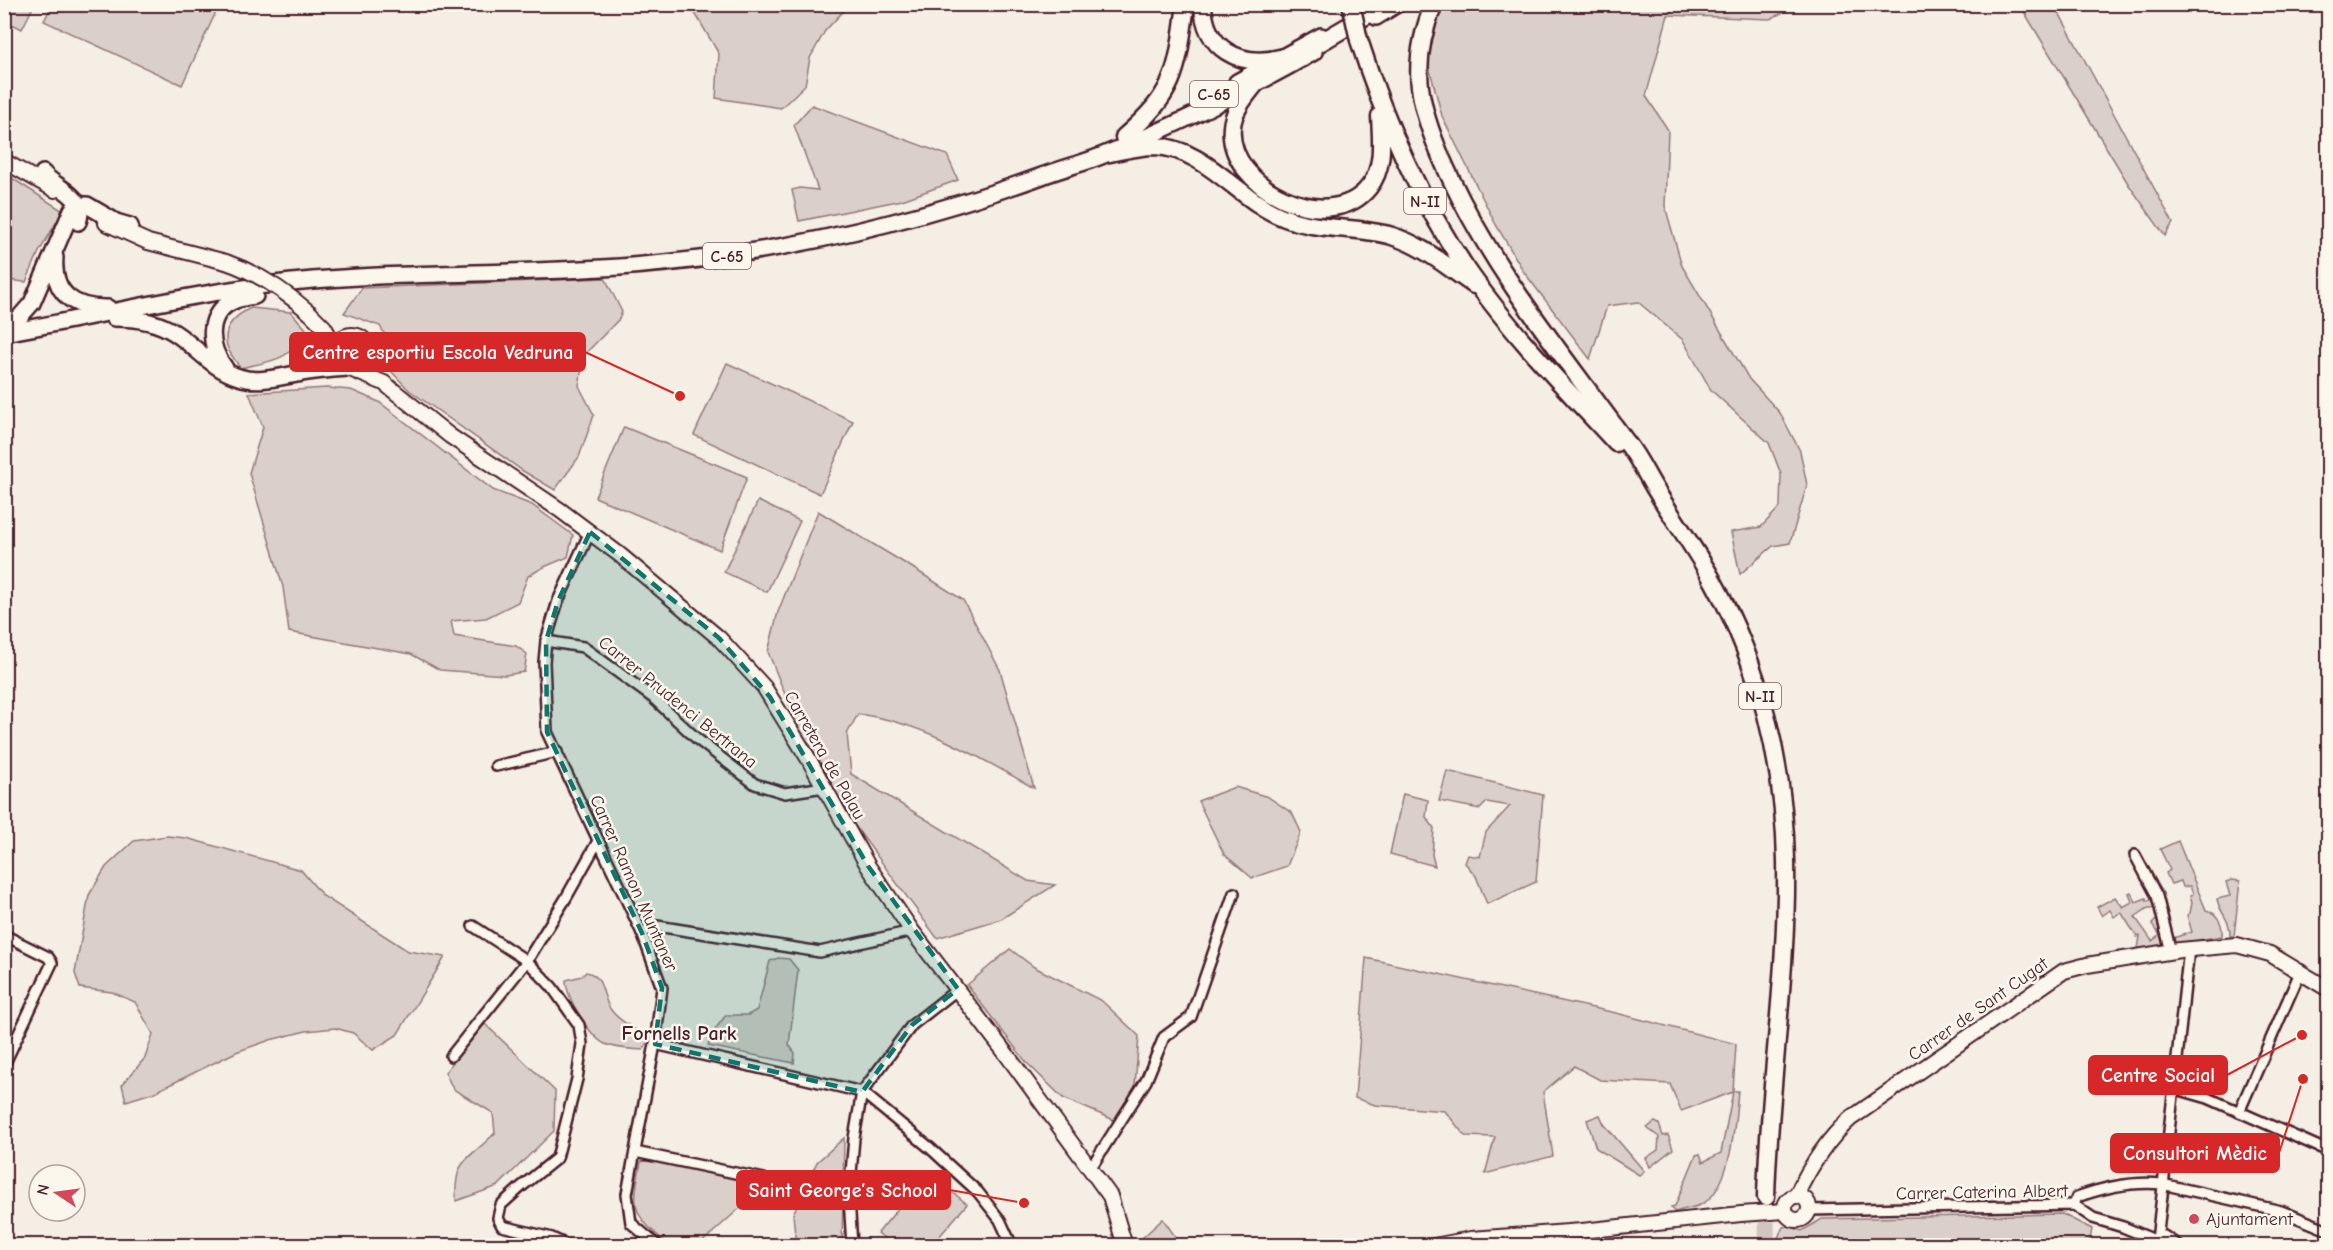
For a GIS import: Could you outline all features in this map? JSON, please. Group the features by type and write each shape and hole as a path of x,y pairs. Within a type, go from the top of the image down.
{"highway":[{"path":"1124,137 1164,97 1172,81 1181,44 1186,4"},
{"path":"1203,4 1203,16 1209,32 1226,52 1244,60 1270,61 1280,58"},
{"name":"N-II","path":"1351,4 1359,40 1379,103 1397,146 1445,237 1483,291 1518,334 1656,490 1714,583 1740,636 1767,718 1784,822 1786,884 1766,1197"},
{"path":"1303,58 1316,45 1386,4"},
{"path":"1434,4 1422,45 1420,82 1430,126 1446,168 1468,213 1503,270 1551,340 1632,448 1656,490"},
{"path":"1256,83 1240,104 1232,126 1235,155 1252,178 1267,189 1300,204 1319,208 1349,203 1370,187 1380,158 1379,103"},
{"path":"1110,153 1155,146 1186,154 1200,161 1272,213 1311,225 1366,231 1414,244 1483,291"}],"main road":[{"name":"C-65","path":"1048,174 1191,105 1376,4"},
{"name":"C-65","path":"4,333 254,287 355,278 620,267 746,253 883,226 968,201 1110,153 1179,122 1256,83 1397,4"},
{"path":"43,173 50,181 75,198 73,218"},
{"path":"61,194 73,218"},
{"path":"4,326 18,319 32,303 55,248 73,218 87,205 116,222 130,226"},
{"path":"73,218 97,217"},
{"path":"55,248 56,277 70,299 92,308 138,308"},
{"path":"229,373 218,360 211,338 215,320 229,304 237,300 282,291 331,286 355,278"},
{"path":"78,320 124,318 157,324 176,333 210,363 229,373 254,380 349,368"},
{"path":"304,372 327,360 336,350"}],"street":[{"path":"4,154 43,173 130,226 186,251"},
{"path":"4,161 61,194"},
{"path":"97,217 137,238 226,262 261,278 284,292 324,327 336,350 339,362 349,368 363,365 368,358 369,349 364,339 324,327"},
{"path":"336,350 341,340 351,335"},
{"name":"Carretera de Palau","path":"369,349 384,383"},
{"name":"Carretera de Palau","path":"349,368 384,383 441,430 590,532 719,638 764,687 868,866 912,931 958,989 1110,1196 1125,1245"},
{"name":"Carrer Ramon Muntaner","path":"590,532 558,601 546,641 544,662 547,732 642,933 662,988 655,1044 627,1194 631,1223 658,1245"},
{"name":"Carrer Prudenci Bertrana","path":"546,641 583,647 652,698 697,739 755,784 785,793 824,787"},
{"path":"496,766 556,752"},
{"path":"452,1056 527,962 598,841"},
{"path":"2135,855 2157,896 2171,952"},
{"path":"1090,1169 1146,1081 1164,1037 1191,1017 1234,893"},
{"path":"473,926 527,962 552,987 579,1025 582,1044 557,1158 521,1186 501,1206 498,1218 502,1226 552,1238 569,1245"},
{"path":"642,933 657,926 820,952 912,931"},
{"path":"4,935 48,957 52,963 6,1059"},
{"name":"Carrer de Sant Cugat","path":"1796,1196 1818,1155 1834,1134 1850,1119 2064,971 2087,965 2225,944 2252,947 2270,954 2301,970 2328,989"},
{"path":"2157,1241 2189,949"},
{"path":"2239,1112 2301,970"},
{"path":"852,1245 849,1197 854,1138 862,1092 912,1025 958,989"},
{"path":"655,1044 862,1092 930,1148 978,1192 1000,1220 1012,1245"},
{"path":"2172,1088 2208,1098 2328,1151"},
{"path":"635,1152 764,1179"},
{"path":"2074,1205 2077,1197 2108,1186 2145,1182 2282,1211 2328,1230"},
{"path":"1796,1196 1806,1200 1809,1210 1806,1216 1798,1220 1791,1219 1785,1211 1788,1201 1796,1196"},
{"name":"Carrer Caterina Albert","path":"1809,1210 2074,1205 2093,1218 2157,1241 2164,1236 2179,1245"},
{"path":"1434,1245 1471,1239 1582,1231 1785,1211"}],"highlighted area":[{"path":"590,532 719,638 770,697 868,866 958,989 912,1025 862,1092 655,1044 662,988 642,933 547,732 546,641 558,601"}],"shaded area":[{"path":"13,5 34,5 22,29 6,21"},
{"path":"52,5 200,5 216,12 182,85 44,21"},
{"path":"671,5 849,5 825,31 810,58 805,85 781,108 716,98 719,54 695,13"},
{"path":"1445,5 1850,5 1796,6 1770,19 1668,15 1646,96 1668,130 1665,206 1682,266 1749,379 1780,413 1800,451 1807,485 1790,543 1773,546 1740,574 1731,532 1761,527 1780,507 1781,474 1769,443 1711,390 1683,340 1638,302 1607,306 1590,359 1524,272 1495,223 1442,116 1427,59 1434,28"},
{"path":"2020,5 2057,5 2058,11 2173,223 2165,236 2129,185"},
{"path":"812,105 947,155 958,180 902,200 799,221 792,190 800,188 818,190 794,125"},
{"path":"4,173 63,211 39,252 26,282 5,280"},
{"path":"605,278 622,312 619,319 584,355 579,386 594,415 579,457 555,490 523,471 409,390 389,369 385,335 380,326 344,313 362,288"},
{"path":"251,308 291,312 306,329 294,348 287,354 271,361 240,368 228,349 226,339 228,327 235,318"},
{"path":"727,363 853,421 820,494 694,435"},
{"path":"327,388 351,390 379,402 493,490 532,505 573,535 568,557 528,576 518,602 486,618 451,621 454,636 516,646 527,654 524,672 505,675 440,670 411,654 289,632 283,587 249,473 263,427 249,393"},
{"path":"624,427 747,477 720,550 595,497"},
{"path":"758,501 800,521 767,592 724,572"},
{"path":"818,511 963,600 1000,670 1034,788 949,742 882,718 858,714 847,734 851,774 1028,881 1055,885 1001,919 937,938 817,774 768,652 778,612"},
{"path":"1447,771 1543,795 1536,882 1487,904 1476,876 1465,863 1468,855 1480,857 1486,832 1510,806 1487,802 1480,809 1439,801"},
{"path":"1235,787 1268,797 1292,813 1301,832 1287,866 1252,878 1224,854 1198,801"},
{"path":"1403,794 1428,800 1426,817 1434,828 1432,855 1435,866 1390,854"},
{"path":"167,836 186,838 301,870 323,896 408,951 445,957 397,1035 373,1050 353,1033 335,1028 306,1031 236,1052 155,1092 126,1101 122,1085 145,1058 153,1034 135,1002 112,992 80,988 75,973 89,895 106,867 134,841"},
{"path":"2178,841 2206,910 2219,920 2222,936 2175,944 2173,938 2192,932 2187,915 2190,913 2192,903 2190,896 2193,894 2190,886 2183,887 2181,881 2171,884 2166,873 2170,870 2160,849"},
{"path":"2240,881 2234,936 2230,936 2229,926 2217,899 2230,896 2226,882"},
{"path":"2131,892 2136,902 2146,898 2147,901 2154,899 2156,908 2148,908 2135,917 2152,941 2160,935 2152,924 2159,917 2166,945 2138,949 2140,936 2137,937 2121,912 2114,917 2110,910 2102,916 2097,907 2115,897 2123,907 2132,902 2129,893"},
{"path":"1010,949 1034,967 1102,1001 1139,1036 1134,1097 1114,1120 1063,1098 1027,1063 967,985"},
{"path":"778,958 789,959 798,970 789,1045 795,1053 794,1063 708,1046 713,1032 726,1015 748,1015 757,1010 770,961"},
{"path":"1366,958 1616,1013 1736,1044 1733,1091 1738,1091 1733,1136 1726,1169 1720,1184 1712,1196 1702,1204 1675,1212 1671,1207 1675,1206 1696,1155 1700,1154 1703,1162 1721,1153 1733,1092 1681,1111 1670,1084 1600,1080 1574,1066 1543,1092 1553,1156 1485,1174 1495,1137 1465,1136 1445,1111 1375,1105 1355,1098"},
{"path":"586,972 597,977 611,1010 629,1026 650,1038 643,1050 605,1044 586,1025 574,1006 566,980 582,976"},
{"path":"485,1024 555,1091 554,1131 498,1186 456,1201 457,1176 460,1168 470,1155 495,1133 493,1113 453,1089 445,1072"},
{"path":"1600,1115 1604,1124 1644,1171 1639,1175 1596,1148 1587,1120"},
{"path":"1655,1122 1659,1124 1663,1136 1668,1135 1673,1149 1650,1167 1646,1158 1658,1150 1659,1137 1647,1128"},
{"path":"844,1138 842,1245 796,1245 793,1214 817,1162"},
{"path":"641,1162 665,1163 761,1185 761,1189 699,1245 669,1245 648,1226 637,1210 638,1178"},
{"path":"928,1172 967,1204 932,1245 892,1245 878,1233"},
{"path":"2062,1214 2092,1229 2089,1245 1775,1244 1783,1227 1789,1226 1802,1231 1822,1219"},
{"path":"1163,1219 1181,1245 1148,1245 1142,1238"}],"tunnel":[{"path":"1766,1198 1767,1246"}],"place":[{"name":"Centre esportiu Escola Vedruna","path":"680,396"},
{"name":"Centre Social","path":"2302,1035"},
{"name":"Consultori Mèdic","path":"2303,1079"},
{"name":"Saint George’s School","path":"1024,1203"},
{"name":"Ajuntament","path":"2194,1219"}],"district":[{"name":"Fornells Park","path":"679,1033"}]}
